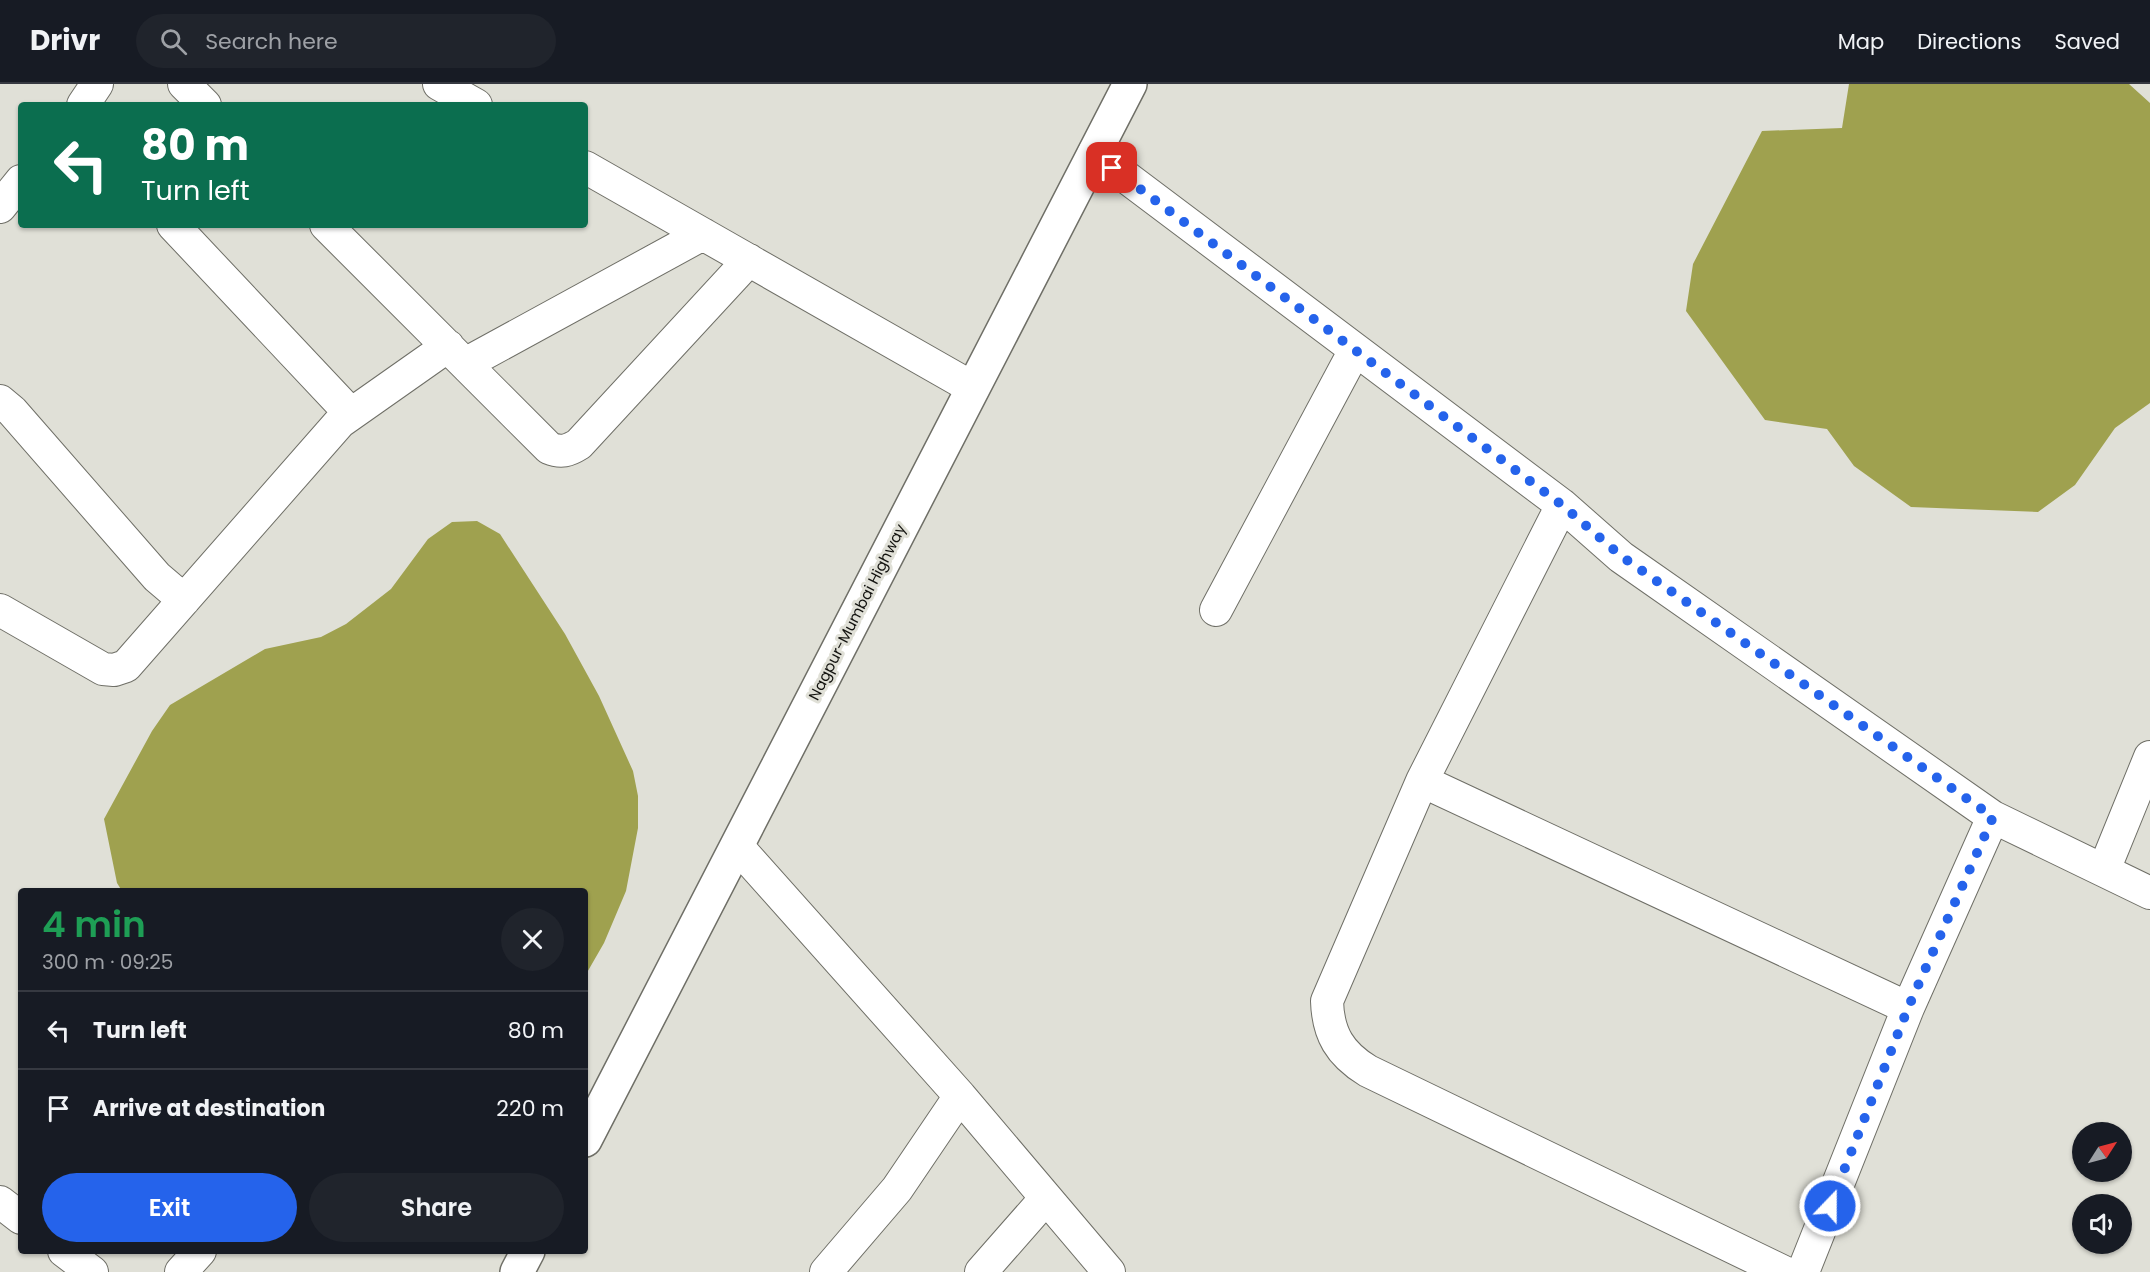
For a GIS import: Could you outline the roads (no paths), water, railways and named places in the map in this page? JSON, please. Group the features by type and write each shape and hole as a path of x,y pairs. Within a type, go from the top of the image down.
{"highway":[{"name":"Nagpur-Mumbai Highway","path":"588,1134 1130,84"},
{"path":"517,1272 526,1254"}],"street":[{"path":"85,102 97,84"},
{"path":"184,84 202,102"},
{"path":"439,84 471,102"},
{"path":"1094,153 1562,505 1621,556 1993,817 2150,893"},
{"path":"588,169 973,388"},
{"path":"0,207 18,185"},
{"path":"176,228 350,413"},
{"path":"329,228 549,448 559,452 571,450 750,260"},
{"path":"0,610 103,669 114,670 126,666 350,413 456,355 703,234"},
{"path":"1216,610 1355,350"},
{"path":"0,401 12,411 157,577 184,600"},
{"path":"1562,505 1422,781 1328,1001 1328,1020 1334,1040 1352,1060 1368,1071 1784,1272"},
{"path":"2104,870 2150,757"},
{"path":"1422,781 1908,1008"},
{"path":"1803,1272 1908,1008 1993,817"},
{"path":"737,846 960,1096 1109,1272"},
{"path":"826,1272 897,1189 960,1096"},
{"path":"981,1272 1046,1198"},
{"path":"68,1254 92,1272"},
{"path":"181,1272 197,1254"}]}
